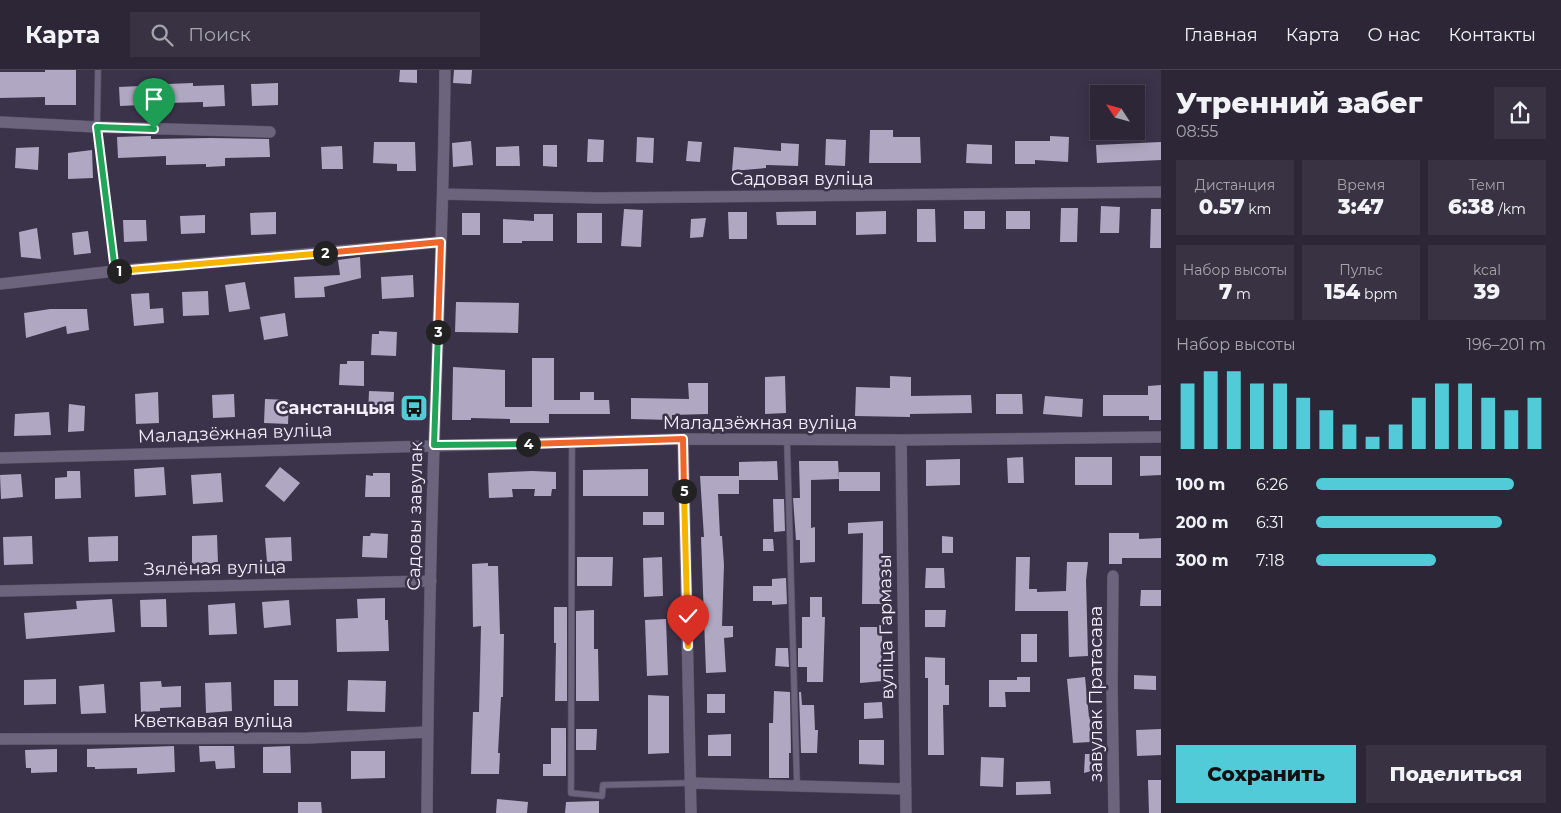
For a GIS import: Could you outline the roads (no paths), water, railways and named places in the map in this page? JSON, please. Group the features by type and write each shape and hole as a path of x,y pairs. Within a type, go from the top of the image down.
{"street":[{"name":"Садовы завулак","path":"427,813 427,732 434,445 444,194 445,70"},
{"path":"0,122 270,132"},
{"name":"Садовая вуліца","path":"444,194 598,198 1161,192"},
{"path":"0,284 115,271 441,242"},
{"name":"Маладзёжная вуліца","path":"0,458 683,439 901,440 1161,437"},
{"path":"683,439 691,813"},
{"name":"вуліца Гармазы","path":"901,440 906,813"},
{"name":"завулак Пратасава","path":"1113,576 1114,813"},
{"name":"Зялёная вуліца","path":"0,591 431,580"},
{"name":"Кветкавая вуліца","path":"0,739 308,738 427,732"},
{"path":"690,783 906,789"}],"lane":[{"path":"98,70 97,127 115,271"},
{"path":"787,440 797,786"},
{"path":"572,443 571,793 602,796 603,785 690,783"}],"place":[{"name":"Санстанцыя","path":"414,408"}]}
